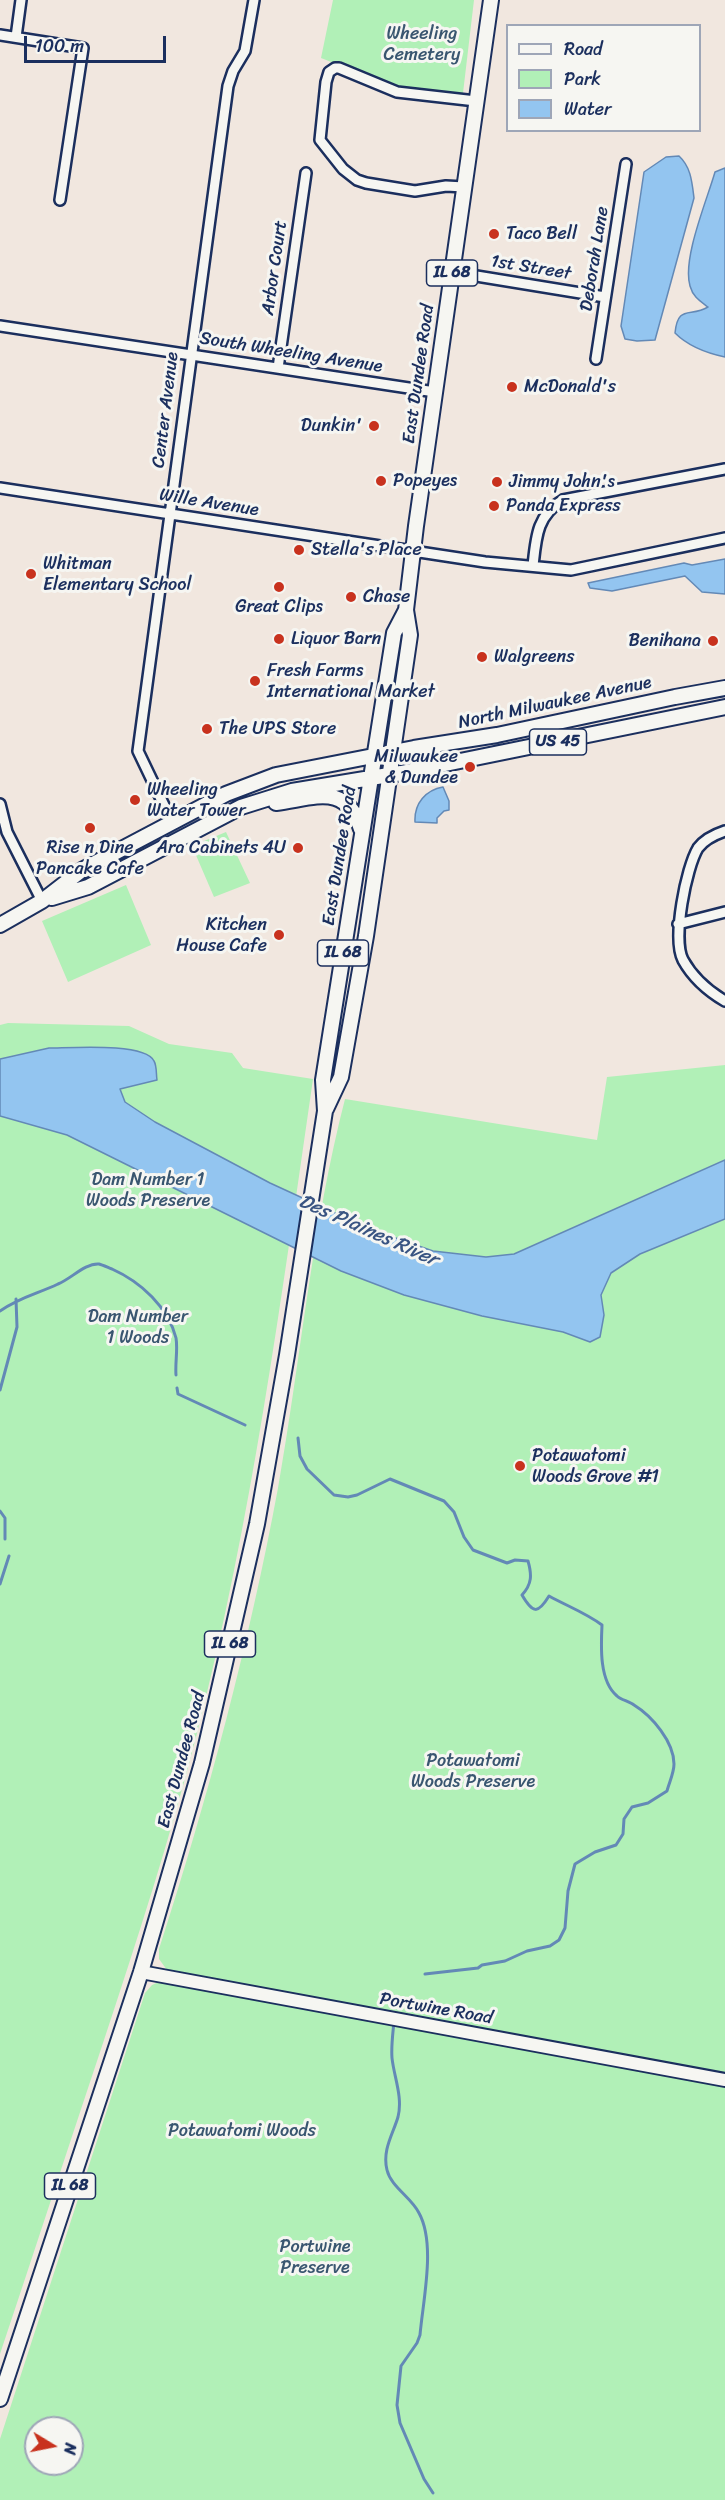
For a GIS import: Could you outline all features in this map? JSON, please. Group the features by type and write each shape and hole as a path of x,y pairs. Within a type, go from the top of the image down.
{"main road":[{"name":"East Dundee Road","path":"325,1111 340,1077 366,936 410,635 406,610 413,551 491,0"},
{"name":"East Dundee Road","path":"0,2399 141,1972 202,1764 257,1524 303,1260 325,1111 323,1080 394,633 406,610"},
{"name":"North Milwaukee Avenue","path":"393,753 519,731 725,688"},
{"name":"North Milwaukee Avenue","path":"389,775 725,707"},
{"name":"US 45","path":"0,925 42,901 82,870 226,794 276,776 393,753"},
{"name":"US 45","path":"42,901 88,886 241,807 292,791 389,775"},
{"path":"241,807 335,797 347,802 351,807 362,831"}],"street":[{"path":"16,37 21,0"},
{"name":"Center Avenue","path":"172,822 138,751 228,86 233,71 248,44 254,0"},
{"path":"0,35 83,48 60,200"},
{"path":"464,187 446,186 415,191 366,183 349,175 320,140 326,82 329,72 339,68 397,92 476,101"},
{"name":"Deborah Lane","path":"596,358 626,164"},
{"name":"Arbor Court","path":"278,368 306,173"},
{"name":"1st Street","path":"452,272 605,297"},
{"name":"South Wheeling Avenue","path":"0,326 435,392"},
{"path":"533,566 542,519 549,508 563,500 725,469"},
{"name":"Wille Avenue","path":"0,488 485,562 571,570 725,538"},
{"path":"0,804 4,834 42,901"},
{"path":"725,831 715,834 699,847 687,877 678,924 682,958 706,990 725,1001"},
{"path":"678,924 725,912"},
{"name":"Portwine Road","path":"141,1972 725,2080"}],"green space":[{"name":"Wheeling Cemetery","path":"333,0 474,0 463,93 398,88 321,58"},
{"path":"226,832 250,883 214,897 192,846"},
{"path":"126,885 151,945 68,982 42,921"},
{"name":"Dam Number 1 Woods Preserve","path":"8,1023 129,1026 169,1044 232,1053 243,1068 313,1079 264,1410 233,1574 196,1737 141,1927 0,2354 0,1025"},
{"name":"Potawatomi Woods Preserve","path":"725,1065 725,2074 330,2003 167,1970 159,1959 159,1949 211,1778 241,1663 267,1546 324,1196 345,1099 597,1140 607,1077"},
{"name":"Portwine Preserve","path":"161,1981 725,2085 725,2500 0,2500 0,2439 145,1993 152,1985"}],"water":[{"path":"679,156 692,181 694,198 655,340 625,339 621,326 644,172 666,157"},
{"path":"725,168 725,357 698,349 675,333 682,315 708,307 691,290 688,274 689,261 696,229 715,172"},
{"path":"725,559 725,594 702,592 685,576 612,591 590,588 588,583 684,563 692,565"},
{"path":"443,787 449,801 449,810 444,811 437,818 437,823 415,822 415,815 422,798 431,791"},
{"name":"Des Plaines River","path":"106,1047 137,1051 148,1055 155,1063 157,1080 120,1089 125,1102 155,1122 270,1183 370,1229 433,1251 486,1257 514,1254 725,1160 725,1219 640,1254 611,1273 601,1295 604,1315 600,1337 590,1342 563,1332 482,1316 404,1295 341,1271 67,1135 0,1116 0,1059 49,1048"}],"waterway":[{"path":"0,1311 63,1282 89,1266 102,1265 123,1274 143,1288 167,1316 176,1338 176,1375"},
{"path":"0,1390 17,1327 16,1299"},
{"path":"177,1388 178,1394 245,1425"},
{"path":"298,1438 300,1456 307,1469 334,1495 348,1497 357,1495 390,1479 444,1501 454,1512 464,1537 473,1550 507,1563 515,1560 528,1561 530,1579 522,1595 529,1606 539,1609 549,1596 602,1625 602,1663 611,1690 641,1710 655,1723 666,1739 673,1756 674,1767 667,1791 648,1803 632,1807 624,1819 623,1834 616,1845 595,1852 575,1864 568,1891 565,1928 559,1940 550,1946 527,1951 505,1961 482,1965 478,1968 425,1974"},
{"path":"0,1511 5,1518 5,1539"},
{"path":"0,1584 9,1556"},
{"path":"394,2021 392,2058 399,2095 399,2110 387,2149 387,2170 393,2182 419,2213 427,2240 428,2256 420,2335 401,2366 397,2405 400,2423 424,2479 433,2493"}],"place":[{"name":"Taco Bell","path":"494,234"},
{"name":"McDonald's","path":"512,387"},
{"name":"Dunkin'","path":"374,426"},
{"name":"Popeyes","path":"381,481"},
{"name":"Jimmy John's","path":"497,482"},
{"name":"Panda Express","path":"494,506"},
{"name":"Stella's Place","path":"299,550"},
{"name":"Whitman Elementary School","path":"31,574"},
{"name":"Great Clips","path":"279,587"},
{"name":"Chase","path":"351,597"},
{"name":"Liquor Barn","path":"279,639"},
{"name":"Benihana","path":"713,641"},
{"name":"Walgreens","path":"482,657"},
{"name":"Fresh Farms International Market","path":"255,681"},
{"name":"The UPS Store","path":"207,729"},
{"name":"Milwaukee & Dundee","path":"470,767"},
{"name":"Wheeling Water Tower","path":"135,800"},
{"name":"Rise n Dine Pancake Cafe","path":"90,828"},
{"name":"Ara Cabinets 4U","path":"298,848"},
{"name":"Kitchen House Cafe","path":"279,935"},
{"name":"Potawatomi Woods Grove #1","path":"520,1466"}],"park label":[{"name":"Dam Number 1 Woods","path":"138,1327"},
{"name":"Potawatomi Woods","path":"242,2131"}]}
